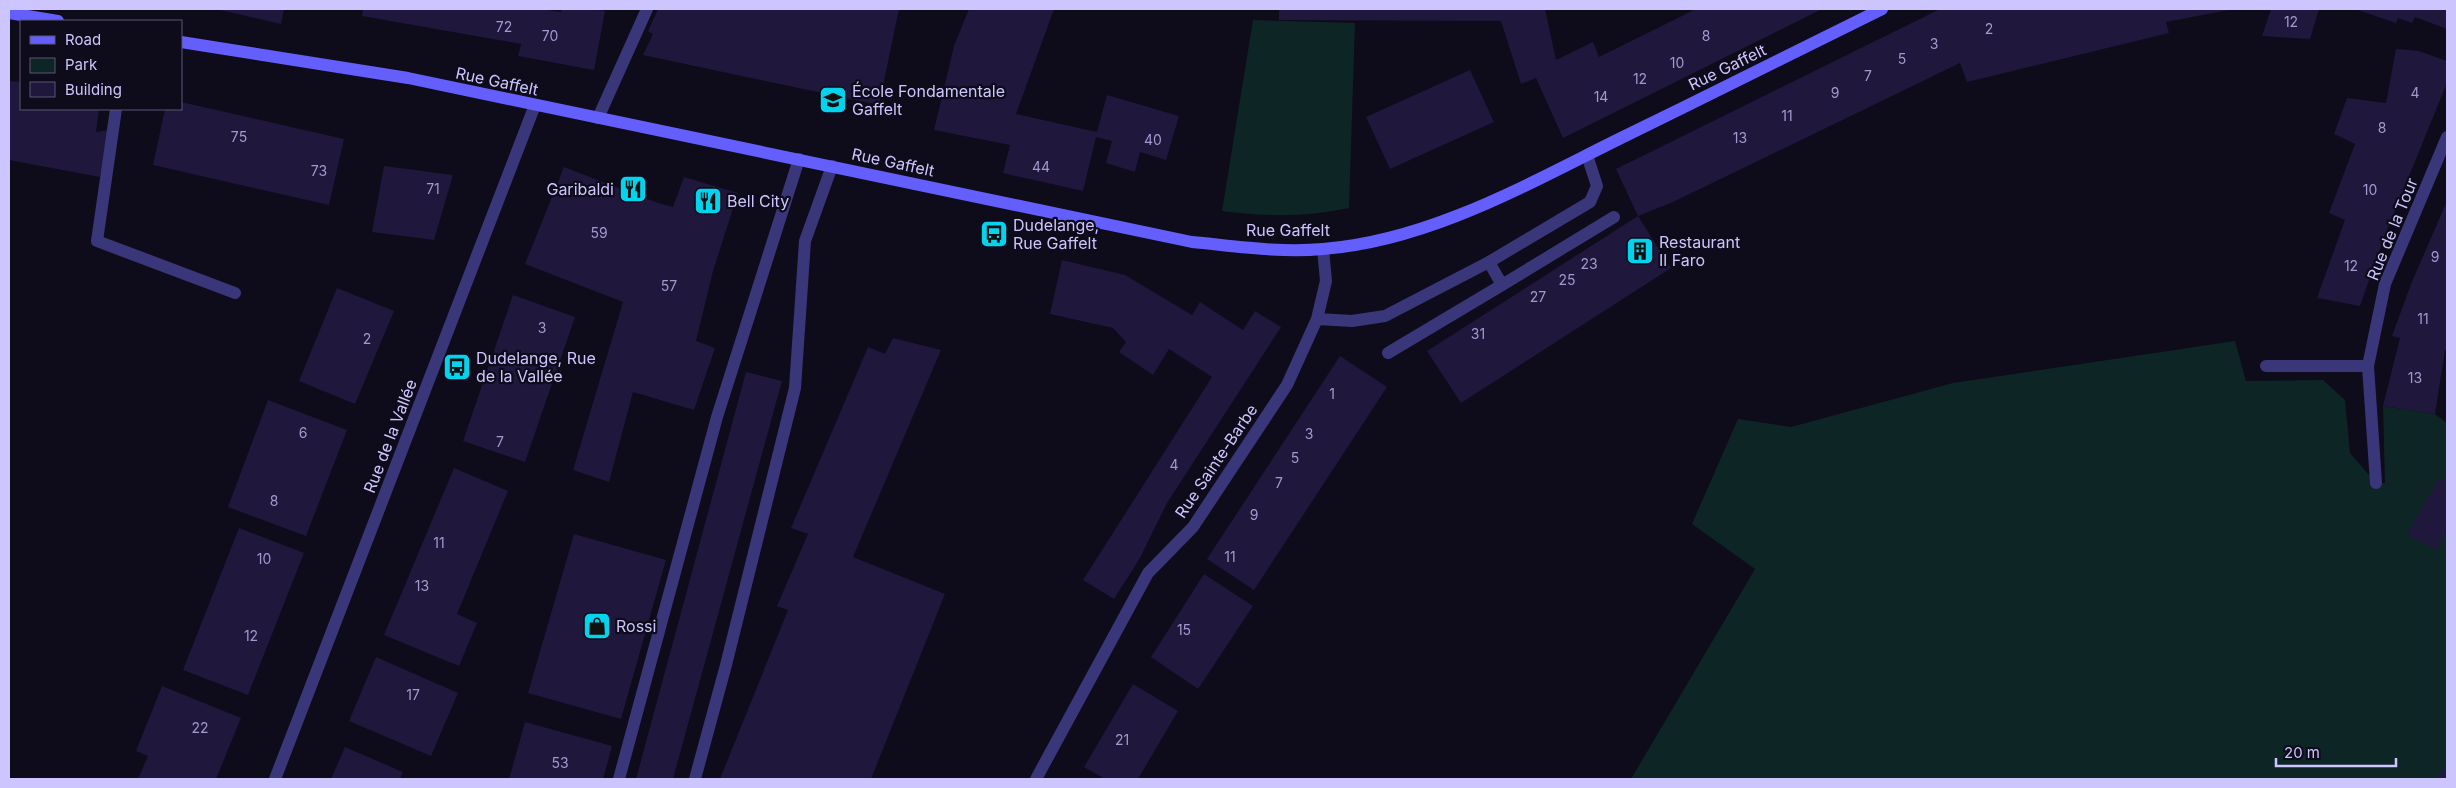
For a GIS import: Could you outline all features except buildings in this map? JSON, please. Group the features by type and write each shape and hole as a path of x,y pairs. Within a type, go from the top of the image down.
{"main road":[{"name":"Rue Gaffelt","path":"182,42 408,78 1192,242 1260,249 1323,249 1391,238 1455,216 1587,155 1882,9"},
{"path":"9,13 52,20"}],"street":[{"path":"598,118 647,9"},
{"name":"Rue de la Vallée","path":"275,779 535,106"},
{"path":"116,110 97,241 234,293"},
{"name":"Rue de la Tour","path":"2376,483 2368,366 2386,284 2447,137"},
{"path":"1317,319 1352,321 1385,316 1489,262 1590,202 1597,186 1587,155"},
{"path":"619,779 717,417 799,159"},
{"path":"695,779 726,665 795,388 805,241 832,166"},
{"path":"1388,353 1614,217"},
{"name":"Rue Sainte-Barbe","path":"1036,779 1148,573 1199,518 1287,385 1317,319 1326,281 1323,249"},
{"path":"1489,262 1502,285"},
{"path":"2266,366 2368,366"}],"green space":[{"path":"1253,20 1355,23 1349,208 1285,215 1222,211"},
{"path":"2235,341 2246,381 2323,380 2345,400 2350,453 2376,483 2385,483 2383,406 2435,414 2447,423 2447,779 1631,779 1755,569 1692,524 1738,419 1791,427 1953,383"}],"place":[{"name":"École Fondamentale Gaffelt","path":"833,100"},
{"name":"Garibaldi","path":"633,189"},
{"name":"Bell City","path":"708,201"},
{"name":"Dudelange, Rue Gaffelt","path":"994,234"},
{"name":"Restaurant Il Faro","path":"1640,251"},
{"name":"Dudelange, Rue de la Vallée","path":"457,367"},
{"name":"Rossi","path":"597,626"}]}
